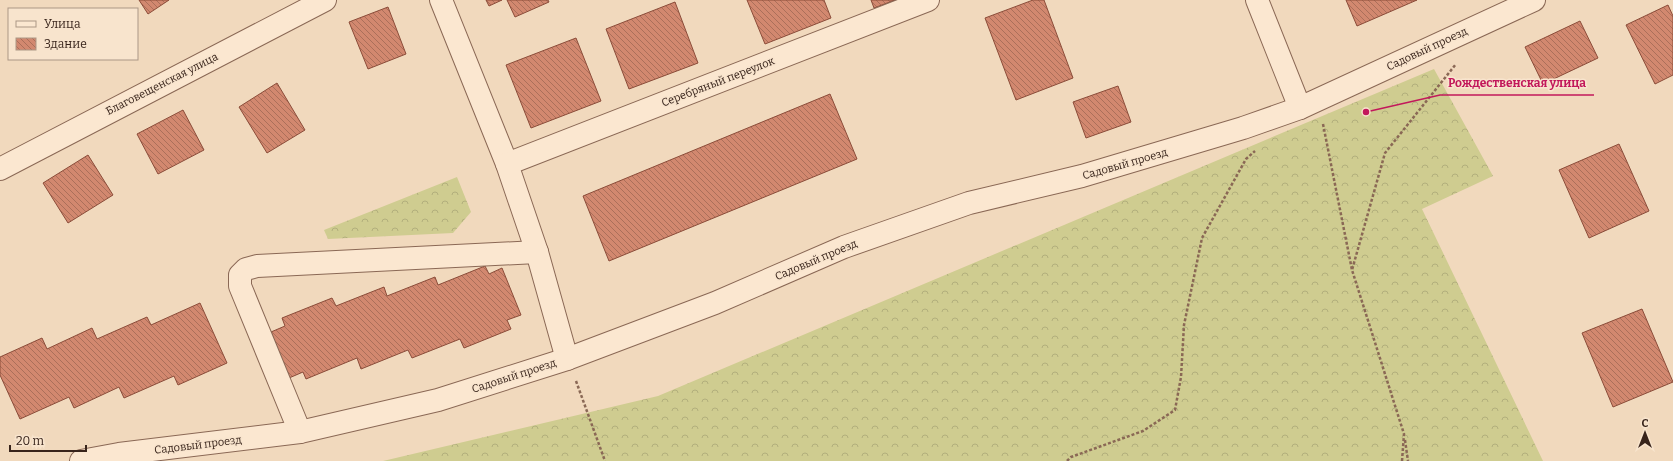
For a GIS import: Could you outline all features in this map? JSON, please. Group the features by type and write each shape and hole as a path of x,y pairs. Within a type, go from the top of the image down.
{"street":[{"name":"Благовещенская улица","path":"0,169 325,0"},
{"path":"441,0 507,164 537,252 567,359"},
{"name":"Серебряный переулок","path":"507,164 928,0"},
{"path":"1257,0 1309,104"},
{"name":"Садовый проезд","path":"81,461 119,454 300,432 438,400 567,359 715,303 844,247 969,203 1082,176 1243,128 1309,104 1534,0"},
{"path":"300,432 240,286 240,275 246,269 256,266 537,252"}],"path":[{"path":"1352,270 1385,153 1457,62"},
{"path":"1309,104 1333,169 1352,270 1404,434 1408,461"},
{"path":"1067,461 1071,457 1143,431 1175,410 1181,377 1184,325 1202,238 1246,159 1257,150"},
{"path":"567,359 605,461"},
{"path":"1402,461 1404,434"}],"green space":[{"path":"1434,69 1493,176 1422,209 1543,461 383,461 658,396"},
{"path":"457,177 471,212 453,233 328,239 324,230"}],"building":[{"path":"139,0 169,0 148,14"},
{"path":"486,0 502,0 489,6"},
{"path":"507,0 548,0 549,2 515,17"},
{"path":"747,0 824,0 831,18 765,44"},
{"path":"871,0 895,0 874,8"},
{"path":"1033,0 1044,0 1073,78 1016,100 985,18"},
{"path":"1346,0 1417,0 1357,26"},
{"path":"675,2 698,63 629,89 606,29"},
{"path":"1668,5 1673,16 1673,75 1655,84 1626,25"},
{"path":"388,7 406,54 368,69 349,22"},
{"path":"1580,21 1598,58 1543,84 1525,47"},
{"path":"576,38 601,101 531,128 506,65"},
{"path":"277,83 305,130 267,153 239,107"},
{"path":"1118,86 1131,122 1086,138 1073,102"},
{"path":"830,94 857,159 609,261 583,196"},
{"path":"183,110 204,150 158,174 137,134"},
{"path":"1619,144 1649,211 1589,238 1559,170"},
{"path":"88,155 113,195 68,223 43,183"},
{"path":"485,266 489,274 502,268 521,315 507,320 511,329 464,348 460,339 412,358 408,350 361,369 357,358 306,379 303,372 289,378 271,332 285,326 282,318 332,298 336,306 384,287 387,296 435,277 438,285"},
{"path":"200,303 227,363 178,385 174,376 124,398 119,387 74,408 69,397 20,419 0,375 0,357 42,338 47,349 92,328 97,339 147,317 151,325"},
{"path":"1642,309 1673,382 1613,407 1582,333"}],"place":[{"name":"Рождественская улица","path":"1366,112"}]}
